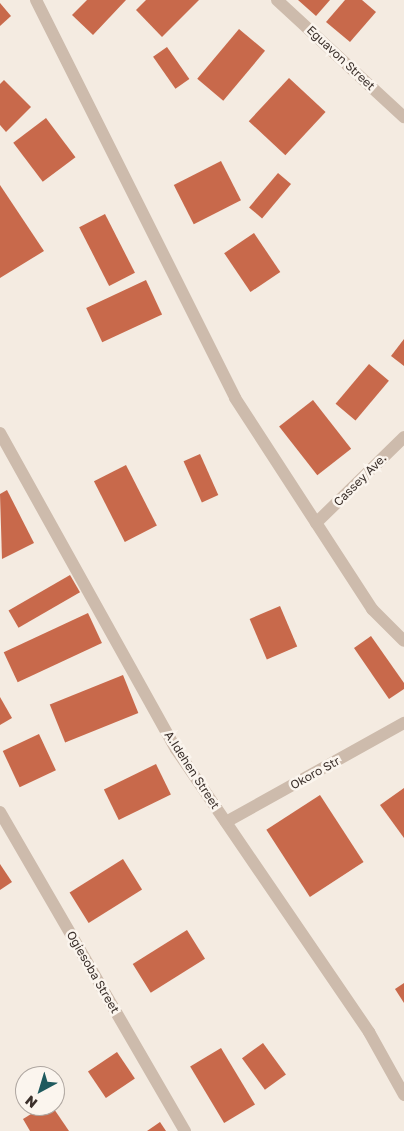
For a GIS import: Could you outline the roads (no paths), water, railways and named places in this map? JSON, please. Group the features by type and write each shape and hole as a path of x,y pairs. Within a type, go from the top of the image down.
{"street":[{"path":"36,0 235,398 372,609 404,641"},
{"name":"Eguavon Street","path":"277,0 404,117"},
{"name":"A.Idehen Street","path":"0,432 176,749 369,1032 404,1095"},
{"name":"Cassey Ave.","path":"316,523 404,436"},
{"name":"Okoro Str","path":"226,822 404,723"},
{"name":"Ogiesoba Street","path":"0,812 185,1131"}]}
